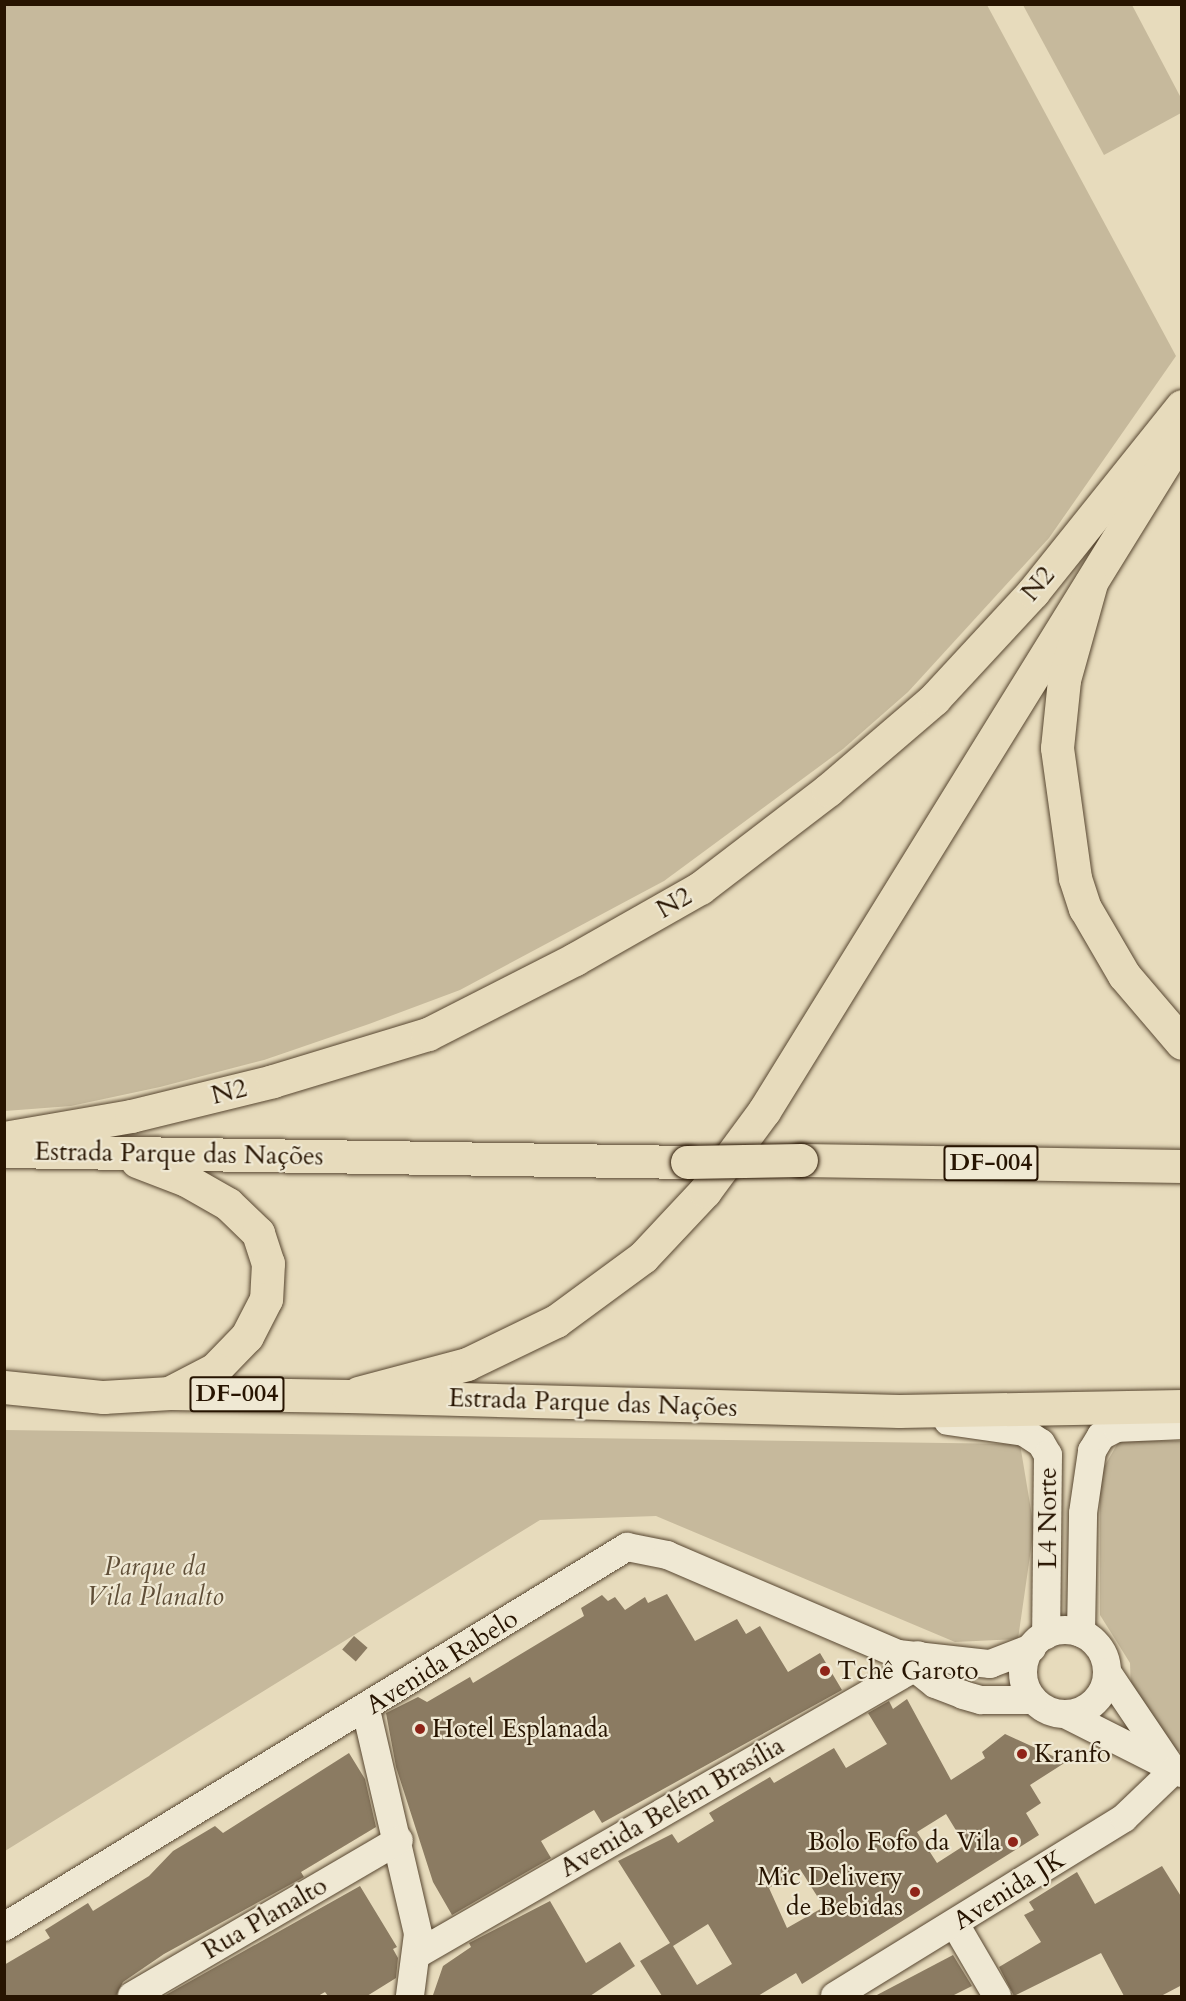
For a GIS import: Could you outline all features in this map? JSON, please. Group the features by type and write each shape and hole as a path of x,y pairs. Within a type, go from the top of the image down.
{"main road":[{"name":"N2","path":"4,1138 131,1116 273,1081 428,1034 575,959 700,888 828,790 934,699 1033,592 1182,406"},
{"name":"N2","path":"348,1395 467,1364 556,1321 643,1257 705,1191 764,1111 1182,435"},
{"path":"1091,583 1064,680 1057,748 1061,803 1075,878 1085,908 1124,975 1182,1043"},
{"name":"Estrada Parque das Nações","path":"4,1151 687,1162 801,1160 1182,1166"},
{"path":"113,1153 186,1180 228,1204 258,1233 268,1263 266,1299 247,1336 215,1369 170,1393"},
{"name":"Estrada Parque das Nações","path":"4,1386 103,1397 170,1393 348,1395 899,1412 1182,1406"}],"street":[{"name":"L4 Norte","path":"899,1412 1017,1430 1044,1447 1050,1463 1039,1641"},
{"name":"L4 Norte","path":"1081,1634 1083,1513 1092,1451 1101,1436 1117,1428 1182,1425"},
{"name":"Avenida Rabelo","path":"4,1927 366,1710 627,1547 667,1555 909,1660"},
{"path":"909,1660 990,1664 1039,1641 1081,1634 1096,1645 1107,1672 1178,1772"},
{"path":"1039,1641 1023,1674 1033,1700 1044,1709 1065,1714 1178,1772"},
{"path":"909,1660 935,1684 981,1700 1033,1700"},
{"name":"Avenida Belém Brasília","path":"419,1953 909,1660"},
{"path":"1065,1714 1094,1702 1107,1672"},
{"path":"366,1710 399,1840 419,1953 410,1996"},
{"name":"Avenida JK","path":"835,1996 1124,1818 1178,1772"},
{"name":"Rua Planalto","path":"132,1996 399,1840"},
{"path":"955,1924 997,1996"}],"green space":[{"path":"5,4 987,5 1176,356 1049,538 908,692 843,749 664,881 460,990 369,1024 264,1060 160,1087 71,1106 5,1111"},
{"path":"1023,5 1132,5 1181,98 1181,113 1104,155"},
{"name":"Parque da Vila Planalto","path":"5,1430 1020,1444 1034,1528 1018,1639 955,1642 656,1516 540,1520 5,1851"},
{"path":"1119,1441 1181,1441 1181,1752 1175,1750 1131,1690 1130,1663 1100,1615 1100,1474"}],"building":[{"path":"667,1594 695,1641 737,1619 746,1634 760,1626 788,1672 820,1653 842,1690 602,1823 594,1810 541,1841 551,1858 452,1915 433,1882 396,1767 386,1713 418,1697 427,1702 470,1677 473,1683 584,1616 581,1608 602,1595 608,1601 615,1597 625,1610 645,1597 648,1603"},
{"path":"354,1636 368,1648 356,1661 342,1650"},
{"path":"907,1699 951,1780 985,1758 982,1752 1005,1734 1066,1762 1030,1785 1041,1803 1026,1813 1039,1835 802,1984 796,1973 758,1996 662,1996 640,1961 670,1943 618,1861 672,1834 678,1843 714,1821 709,1813 770,1777 774,1783 834,1748 846,1768 887,1744 868,1713 889,1701 893,1709","holes":["946,1814 965,1845 937,1863 917,1832","800,1869 824,1907 787,1928 769,1888","708,1924 732,1964 697,1985 673,1946"]},
{"path":"349,1753 365,1779 376,1827 301,1872 304,1877 164,1954 123,1982 116,1996 4,1996 4,1965 50,1938 45,1930 88,1903 93,1911 149,1876 173,1851 215,1826 223,1833"},
{"path":"1162,1866 1182,1898 1182,1985 1161,1996 1124,1996 1101,1953 1014,1996 999,1967 1041,1942 1024,1915 1034,1910 1029,1902 1077,1872 1095,1904"},
{"path":"360,1886 397,1947 393,1949 398,1958 396,1978 367,1996 328,1996 325,1992 318,1996 164,1996"},
{"path":"550,1901 586,1963 620,1942 635,1966 590,1996 433,1995 443,1966 471,1947 469,1943"},
{"path":"953,1955 972,1986 952,1996 875,1996"}],"place":[{"name":"Tchê Garoto","path":"825,1671"},
{"name":"Hotel Esplanada","path":"420,1729"},
{"name":"Kranfo","path":"1022,1754"},
{"name":"Bolo Fofo da Vila","path":"1013,1842"},
{"name":"Mic Delivery de Bebidas","path":"915,1892"}]}
